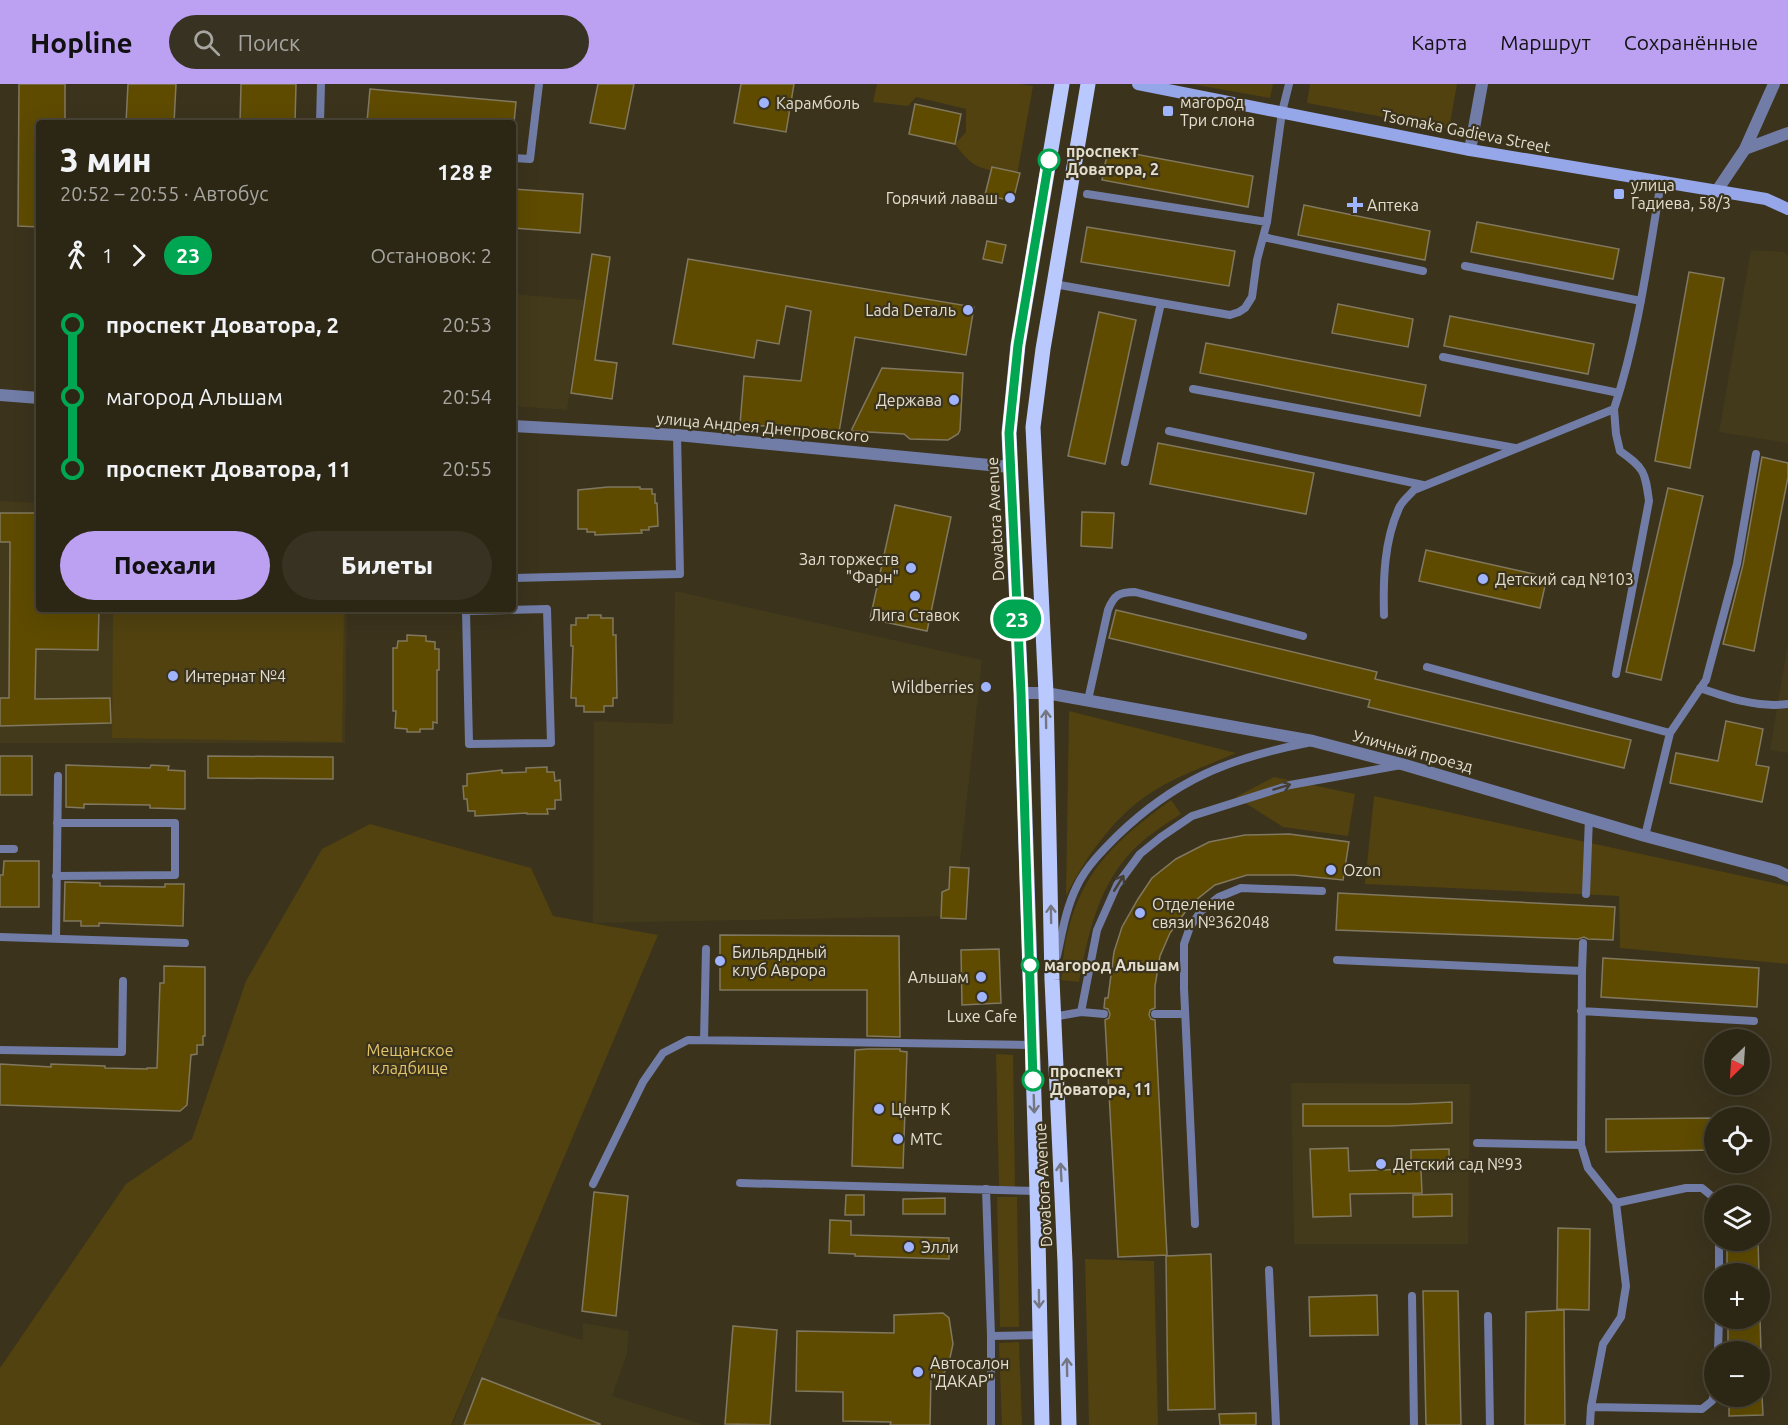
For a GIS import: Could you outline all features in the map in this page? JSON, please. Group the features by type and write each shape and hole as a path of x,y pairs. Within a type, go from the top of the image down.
{"main road":[{"name":"Dovatora Avenue","path":"1042,1425 1021,693 1009,433 1018,345 1062,84"},
{"name":"Dovatora Avenue","path":"1068,1425 1065,1262 1053,1017 1046,693 1033,427 1054,284 1088,84"},
{"name":"Tsomaka Gadieva Street","path":"1138,84 1470,150 1766,199 1788,209"}],"street":[{"path":"1470,150 1482,84"},
{"path":"1716,192 1745,149 1774,84"},
{"path":"1745,149 1788,133"},
{"path":"0,395 36,398"},
{"name":"улица Андрея Днепровского","path":"516,426 677,435 1010,467"},
{"name":"Уличный проезд","path":"1021,693 1046,693 1313,741 1405,765 1645,836 1778,870 1788,876"}],"lane":[{"path":"321,84 321,120"},
{"path":"516,158 530,159 539,84"},
{"path":"1054,284 1230,315 1245,308 1252,297 1257,260 1267,222 1282,112 1289,84"},
{"path":"1616,674 1650,501 1646,475 1636,463 1620,451 1614,409 1626,373 1641,301 1661,182"},
{"path":"1087,194 1267,222"},
{"path":"1263,237 1423,271"},
{"path":"1465,266 1641,301"},
{"path":"1125,462 1161,303"},
{"path":"1443,357 1619,393"},
{"path":"1193,389 1516,448"},
{"path":"1384,615 1383,576 1393,529 1400,506 1414,490 1614,409"},
{"path":"1169,431 1423,485"},
{"path":"516,578 680,574 677,435"},
{"path":"1645,836 1670,733 1706,680 1737,564 1756,454"},
{"path":"1088,700 1108,610 1113,598 1121,592 1135,592 1303,636"},
{"path":"462,612 469,744 552,743 547,609 516,609"},
{"path":"1427,667 1670,733"},
{"path":"1700,688 1735,700 1766,706 1788,704"},
{"path":"1052,980 1065,919 1077,885 1106,847 1146,809 1169,793 1228,764 1263,751 1313,741"},
{"path":"1081,1012 1097,930 1117,885 1140,854 1161,837 1192,816 1290,785 1405,765"},
{"path":"56,939 58,776"},
{"path":"1586,894 1588,819"},
{"path":"56,876 175,875 175,823 57,823"},
{"path":"0,849 14,849"},
{"path":"1195,1224 1185,1014 1184,944 1190,927 1201,911 1219,897 1241,888 1322,891"},
{"path":"0,938 185,943"},
{"path":"1583,943 1581,1145 1588,1168 1616,1203 1626,1286 1621,1317 1603,1344 1591,1407 1590,1425"},
{"path":"704,1040 706,949"},
{"path":"1337,960 1582,971"},
{"path":"0,1050 123,1052 123,981"},
{"path":"1581,1011 1754,1021"},
{"path":"1053,1017 1081,1012 1104,1014"},
{"path":"1155,1014 1185,1014"},
{"path":"593,1184 643,1083 663,1053 688,1040 1032,1045"},
{"path":"1477,1143 1581,1145"},
{"path":"740,1183 1037,1191"},
{"path":"1616,1203 1686,1188 1704,1190"},
{"path":"986,1189 991,1336 991,1425"},
{"path":"1269,1270 1275,1425"},
{"path":"1412,1296 1414,1425"},
{"path":"1488,1316 1490,1425"},
{"path":"991,1336 1040,1335"},
{"path":"1591,1407 1702,1409 1704,1407"}],"shaded area":[{"path":"1751,250 1784,252 1788,255 1788,443 1719,432"},
{"path":"516,294 584,300 567,410 516,406"},
{"name":"Интернат №4","path":"0,501 36,503 36,612 347,612 345,743 0,743"},
{"path":"675,591 982,660 954,916 593,923 594,721 673,724"},
{"path":"1788,642 1788,753 1770,750"},
{"name":"Детский сад №93","path":"1291,1083 1470,1084 1468,1244 1294,1244"},
{"path":"497,1316 583,1340 583,1323 629,1331 627,1354 612,1396 704,1425 452,1425"}],"green space":[{"path":"877,84 1021,84 1033,86 1017,175 975,165 955,144 966,132 966,109 916,97 908,106 873,102"},
{"path":"1191,84 1273,84 1270,98"},
{"path":"1310,84 1457,84 1449,129 1307,103"},
{"path":"113,612 344,612 342,742 112,738"},
{"path":"1069,711 1236,753 1166,784 1128,810 1093,850 1066,896"},
{"path":"1274,777 1355,794 1348,836 1283,827 1236,797"},
{"path":"1374,796 1788,886 1788,964 1620,948 1619,896 1365,884"},
{"path":"1171,800 1181,814 1133,850 1111,879 1096,912 1079,982 1061,980 1067,935 1082,891 1093,873 1119,842"},
{"name":"Мещанское кладбище","path":"370,824 531,868 553,916 658,935 451,1425 0,1425 0,1368 126,1184 192,1139 246,981 322,849"},
{"path":"996,1054 1013,1055 1015,1186 999,1186"},
{"path":"997,1197 1017,1197 1019,1327 1000,1327"},
{"path":"1085,1259 1154,1261 1158,1425 1089,1425"},
{"path":"1019,1342 1022,1425 1002,1425 999,1343"}],"building":[{"path":"19,84 65,84 65,120 36,120 36,227 18,226"},
{"path":"128,84 176,84 174,120 126,120"},
{"path":"241,84 296,84 295,120 240,120"},
{"path":"598,84 634,84 625,129 590,123"},
{"name":"Карамболь","path":"741,84 794,84 786,132 734,123"},
{"path":"370,89 516,102 514,120 367,120"},
{"path":"915,104 961,114 955,144 909,134"},
{"path":"1108,149 1253,176 1248,207 1102,180"},
{"path":"992,167 1020,173 1013,201 985,195"},
{"path":"516,189 583,194 580,233 516,228"},
{"path":"1304,205 1430,231 1425,260 1298,235"},
{"path":"1477,222 1619,249 1613,279 1471,252"},
{"path":"1087,227 1235,251 1229,286 1081,262"},
{"path":"987,241 1006,245 1002,263 983,259"},
{"path":"592,254 610,257 595,360 617,363 612,399 571,393"},
{"path":"688,259 974,307 966,355 855,337 839,432 740,424 744,376 801,381 811,311 786,306 779,344 757,340 754,358 673,344"},
{"path":"1689,272 1724,278 1690,468 1655,461"},
{"path":"1338,304 1413,319 1408,347 1332,333"},
{"path":"1099,312 1136,320 1105,464 1068,456"},
{"path":"1450,316 1594,344 1588,374 1444,346"},
{"path":"1206,343 1426,385 1420,416 1200,373"},
{"path":"882,368 963,373 958,434 948,440 910,439 904,434 851,431"},
{"path":"1158,443 1314,473 1306,514 1150,484"},
{"path":"1762,457 1788,463 1788,477 1754,651 1723,644 1743,565"},
{"path":"608,487 652,489 652,494 655,494 655,503 657,503 658,526 649,527 649,530 641,530 642,533 595,535 595,532 587,532 587,529 578,529 578,490"},
{"path":"1668,488 1703,496 1661,680 1626,672"},
{"name":"Зал торжеств \"Фарн\"","path":"895,505 951,517 927,631 870,619"},
{"path":"1082,512 1114,513 1112,548 1081,546"},
{"path":"0,513 36,513 36,612 99,612 98,650 36,649 35,699 110,698 111,723 0,726 0,698 9,698 10,542 0,542"},
{"name":"Детский сад №103","path":"1426,550 1547,577 1540,608 1419,581"},
{"path":"1116,610 1377,672 1375,679 1631,740 1624,768 1368,707 1370,700 1109,638"},
{"path":"588,615 613,618 613,635 616,635 617,698 613,698 613,706 604,706 604,712 584,712 584,706 576,706 576,698 571,698 573,646 571,646 571,625 576,625 576,618 588,618"},
{"path":"407,635 426,636 426,641 435,642 435,649 439,649 437,723 433,722 433,729 420,729 420,732 407,732 407,729 395,728 393,648 397,648 398,641 407,641"},
{"path":"1726,721 1763,729 1756,765 1769,767 1762,802 1670,783 1676,753 1718,761"},
{"path":"0,756 32,756 32,795 0,795"},
{"path":"208,756 333,757 333,779 208,778"},
{"path":"66,765 150,768 151,765 169,766 168,770 185,771 185,809 150,808 150,805 84,804 84,808 66,807"},
{"path":"547,767 547,772 554,772 555,781 560,780 561,800 555,800 555,809 547,809 548,814 475,816 475,811 468,811 463,786 467,786 467,774 502,770 502,773 526,772 526,768"},
{"path":"1289,834 1349,842 1343,880 1294,875 1247,875 1215,885 1191,904 1170,933 1160,956 1155,986 1155,1008 1150,1010 1149,1015 1155,1020 1167,1255 1118,1257 1105,1020 1110,1014 1108,1009 1104,1008 1105,998 1108,998 1114,952 1122,927 1152,878 1176,859 1209,842 1245,835"},
{"path":"4,861 39,861 39,907 0,907 0,875 3,875"},
{"path":"950,867 969,868 966,919 941,918 942,892 949,889"},
{"path":"65,882 100,883 100,886 165,887 165,884 184,884 183,926 99,923 99,926 81,926 81,921 64,921"},
{"path":"1338,893 1615,907 1613,940 1584,937 1578,939 1336,930"},
{"path":"720,935 899,936 900,1037 867,1036 867,990 720,990"},
{"name":"Альшам","path":"999,949 1001,1003 962,1005 961,950"},
{"path":"1603,958 1759,968 1757,1007 1601,997"},
{"path":"164,966 205,967 205,1036 203,1036 203,1045 197,1045 197,1054 191,1055 187,1105 180,1111 0,1105 0,1064 157,1068 160,983 164,983"},
{"name":"Центр К","path":"900,1049 900,1051 907,1052 903,1168 852,1166 855,1050"},
{"path":"1452,1102 1452,1123 1303,1126 1303,1104"},
{"path":"1704,1118 1704,1150 1606,1152 1606,1119"},
{"path":"1348,1148 1349,1171 1411,1169 1411,1150 1449,1149 1449,1170 1421,1170 1422,1193 1350,1194 1351,1216 1313,1217 1310,1149"},
{"path":"594,1192 628,1196 616,1316 582,1311"},
{"path":"1452,1194 1452,1216 1413,1217 1413,1195"},
{"path":"846,1195 864,1195 864,1215 845,1215"},
{"path":"945,1198 945,1214 903,1214 903,1199"},
{"name":"Элли","path":"830,1220 851,1221 851,1235 949,1238 949,1259 829,1253"},
{"path":"1558,1228 1590,1229 1589,1310 1557,1309"},
{"path":"1727,1251 1758,1251 1759,1263 1727,1263"},
{"path":"1211,1254 1215,1409 1168,1410 1166,1256"},
{"path":"1423,1291 1458,1291 1461,1425 1426,1425"},
{"path":"1377,1295 1378,1335 1310,1336 1309,1297"},
{"path":"1564,1310 1565,1425 1525,1425 1526,1312"},
{"path":"943,1313 949,1318 953,1344 948,1367 941,1377 931,1377 930,1425 890,1425 891,1422 843,1421 843,1392 796,1391 797,1331 894,1333 894,1315"},
{"path":"733,1326 777,1330 770,1425 725,1424"},
{"path":"1728,1329 1760,1329 1761,1341 1728,1341"},
{"path":"482,1378 600,1424 600,1425 464,1425"},
{"path":"1729,1407 1763,1407 1763,1415 1729,1416"},
{"path":"1256,1413 1256,1425 1220,1425 1219,1414"}],"bus line":[{"name":"23","path":"1033,1080 1021,693 1009,433 1018,345 1049,160"}],"place":[{"name":"Карамболь","path":"764,103"},
{"name":"магород Три слона","path":"1168,111"},
{"name":"проспект Доватора, 2","path":"1049,160"},
{"name":"улица Гадиева, 58/3","path":"1619,194"},
{"name":"Горячий лаваш","path":"1010,198"},
{"name":"Аптека","path":"1355,205"},
{"name":"Lada Dеталь","path":"968,310"},
{"name":"Держава","path":"954,400"},
{"name":"Зал торжеств \"Фарн\"","path":"911,568"},
{"name":"Детский сад №103","path":"1483,579"},
{"name":"Лига Ставок","path":"915,596"},
{"name":"Интернат №4","path":"173,676"},
{"name":"Wildberries","path":"986,687"},
{"name":"Ozon","path":"1331,870"},
{"name":"Отделение связи №362048","path":"1140,913"},
{"name":"Бильярдный клуб Аврора","path":"720,961"},
{"name":"магород Альшам","path":"1030,965"},
{"name":"Альшам","path":"981,977"},
{"name":"Luxe Cafe","path":"982,997"},
{"name":"проспект Доватора, 11","path":"1033,1080"},
{"name":"Центр К","path":"879,1109"},
{"name":"МТС","path":"898,1139"},
{"name":"Детский сад №93","path":"1381,1164"},
{"name":"Элли","path":"909,1247"},
{"name":"Автосалон \"ДАКАР\"","path":"918,1372"}]}
